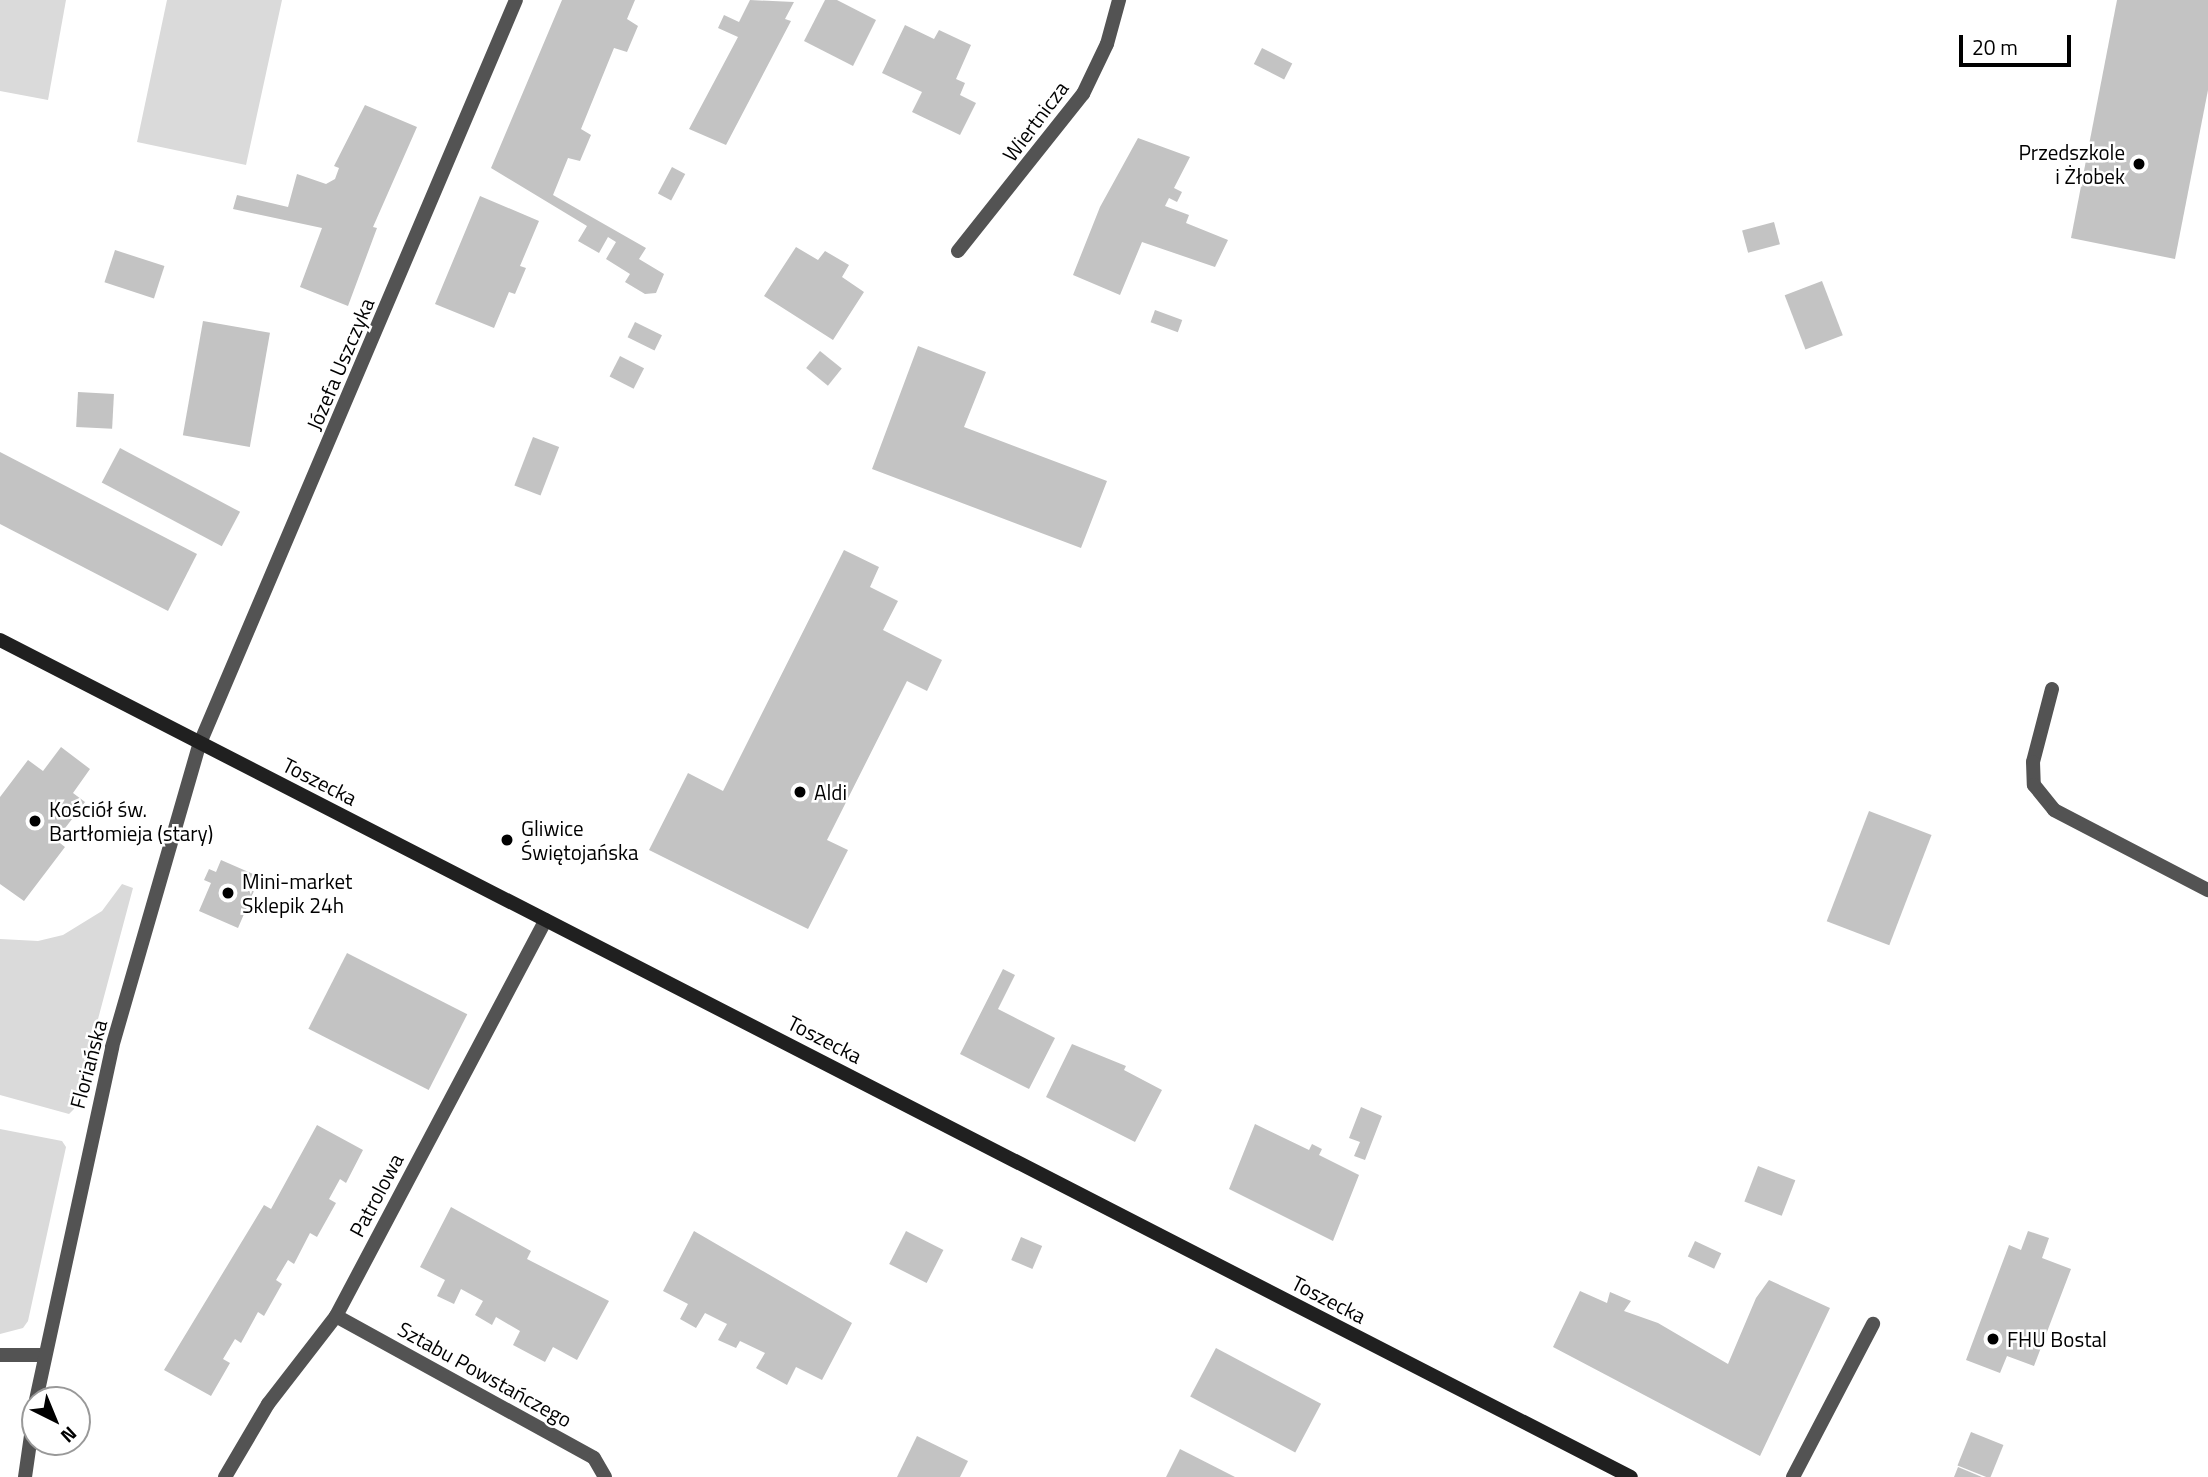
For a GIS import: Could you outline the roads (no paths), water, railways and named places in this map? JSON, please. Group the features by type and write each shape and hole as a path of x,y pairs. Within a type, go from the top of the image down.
{"main road":[{"name":"Toszecka","path":"0,640 1631,1477"}],"street":[{"name":"Józefa Uszczyka","path":"200,743 516,0"},
{"name":"Wiertnicza","path":"958,251 1083,94 1107,44 1119,0"},
{"path":"2052,690 2033,762 2034,785 2054,810 2208,890"},
{"name":"Floriańska","path":"38,1386 112,1047 200,743"},
{"name":"Patrolowa","path":"225,1477 268,1405 336,1317 546,920"},
{"name":"Sztabu Powstańczego","path":"336,1317 594,1458 605,1477"},
{"path":"1793,1477 1873,1324"},
{"path":"0,1355 43,1355"},
{"path":"25,1477 28,1456"}],"place":[{"name":"Przedszkole i Żłobek","path":"2139,164"},
{"name":"Aldi","path":"800,792"},
{"name":"Kościół św. Bartłomieja (stary)","path":"35,821"},
{"name":"Gliwice Świętojańska","path":"507,840"},
{"name":"Mini-market Sklepik 24h","path":"228,893"},
{"name":"FHU Bostal","path":"1993,1339"}]}
